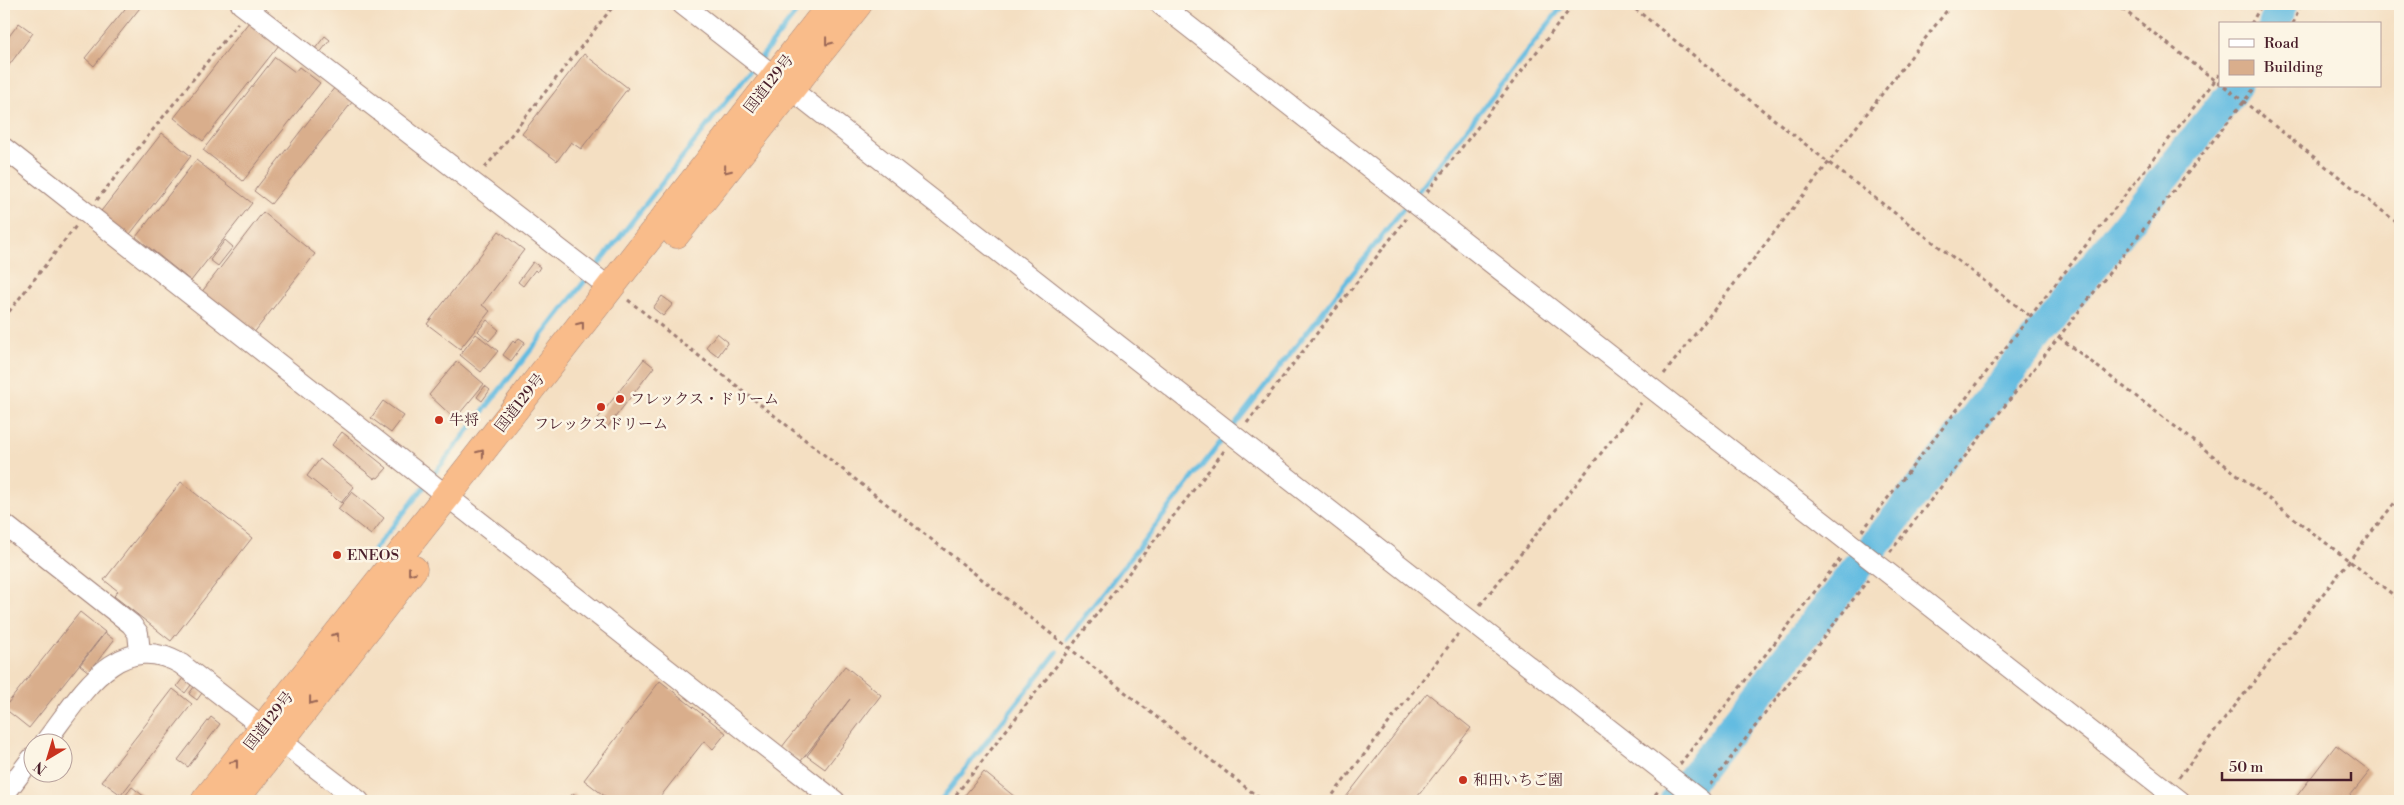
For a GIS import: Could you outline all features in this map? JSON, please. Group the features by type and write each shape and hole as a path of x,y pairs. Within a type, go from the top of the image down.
{"highway":[{"name":"国道129号","path":"234,801 272,734 440,492 769,72 832,4"},
{"name":"国道129号","path":"769,72 858,4"},
{"name":"国道129号","path":"205,801 272,734"}],"street":[{"path":"682,4 1698,799"},
{"path":"1160,4 1877,566 2174,796"},
{"path":"245,7 604,283"},
{"path":"4,148 88,212 440,492 835,801"},
{"path":"4,524 130,624 138,633 140,652"},
{"path":"53,732 101,671 117,661 140,652 159,654 181,664 359,801"},
{"path":"4,795 22,771"}],"path":[{"path":"474,183 616,4"},
{"path":"951,801 1230,433 1417,206 1574,4"},
{"path":"1629,4 1829,163 2029,315"},
{"path":"2116,4 2219,83"},
{"path":"2252,22 2262,4"},
{"path":"2294,22 2300,4"},
{"path":"4,318 245,7"},
{"path":"1672,778 2029,315 2219,76"},
{"path":"2226,88 2400,225"},
{"path":"1698,799 1877,566 2254,88"},
{"path":"604,283 1263,801"},
{"path":"2059,337 2400,600"},
{"path":"2174,796 2349,561 2400,496"}],"building":[{"path":"129,4 143,4 94,66 85,58"},
{"path":"249,22 279,45 203,141 174,118"},
{"path":"19,23 33,33 4,72 4,43"},
{"path":"325,36 330,40 319,54 314,50"},
{"path":"584,54 628,88 581,149 571,142 557,161 522,134"},
{"path":"275,57 295,72 299,67 320,83 243,181 203,150"},
{"path":"335,87 353,101 271,204 254,191"},
{"path":"162,133 191,156 127,238 98,215"},
{"path":"196,160 252,203 191,281 136,237"},
{"path":"263,212 315,254 253,334 201,293"},
{"path":"499,231 524,250 482,305 490,311 460,349 427,324"},
{"path":"225,240 233,247 218,266 210,260"},
{"path":"533,262 540,267 537,272 535,270 523,286 518,282"},
{"path":"662,296 673,304 663,316 653,308"},
{"path":"487,320 499,330 489,341 478,331"},
{"path":"717,333 728,342 718,356 706,347"},
{"path":"476,334 498,351 481,372 460,355"},
{"path":"519,338 525,342 511,361 503,355 513,341 515,343"},
{"name":"フレックス・ドリーム","path":"644,359 654,367 606,429 596,421"},
{"path":"457,361 484,384 455,419 429,395"},
{"path":"485,386 490,390 482,401 477,397"},
{"path":"383,401 404,416 391,433 371,418"},
{"path":"342,432 387,468 378,478 376,477 375,479 332,445"},
{"path":"320,459 354,487 341,503 307,476"},
{"path":"181,482 252,538 171,641 114,596 118,591 104,580"},
{"path":"352,492 384,518 371,535 338,509"},
{"path":"80,612 105,632 29,728 4,708"},
{"path":"105,633 114,640 89,672 80,665"},
{"path":"845,666 881,695 825,769 807,756 850,699 801,761 782,747"},
{"path":"183,678 191,685 185,693 177,686"},
{"path":"660,681 726,733 713,749 704,741 657,801 611,801 584,780"},
{"path":"194,687 202,693 197,700 189,694"},
{"path":"173,689 192,704 121,795 102,781"},
{"path":"1427,693 1471,728 1414,801 1351,801 1346,797"},
{"path":"211,717 220,724 188,767 178,760"},
{"path":"2336,745 2370,771 2346,801 2293,801"},
{"path":"984,772 1020,801 960,801"},
{"path":"132,787 150,801 131,801 125,796"},
{"path":"573,793 583,801 567,801"}],"waterway":[{"path":"759,60 803,4"},
{"path":"1415,195 1564,4"},
{"path":"2275,22 2282,4"},
{"path":"594,270 753,67"},
{"path":"1675,801 2031,345 2235,88"},
{"path":"1232,428 1403,209"},
{"path":"430,479 588,277"},
{"path":"1067,639 1227,434"},
{"path":"369,556 425,486"},
{"path":"940,801 1057,652"}],"place":[{"name":"フレックス・ドリーム","path":"620,399"},
{"name":"フレックスドリーム","path":"601,407"},
{"name":"牛将","path":"439,420"},
{"name":"ENEOS","path":"337,555"},
{"name":"和田いちご園","path":"1463,780"}]}
